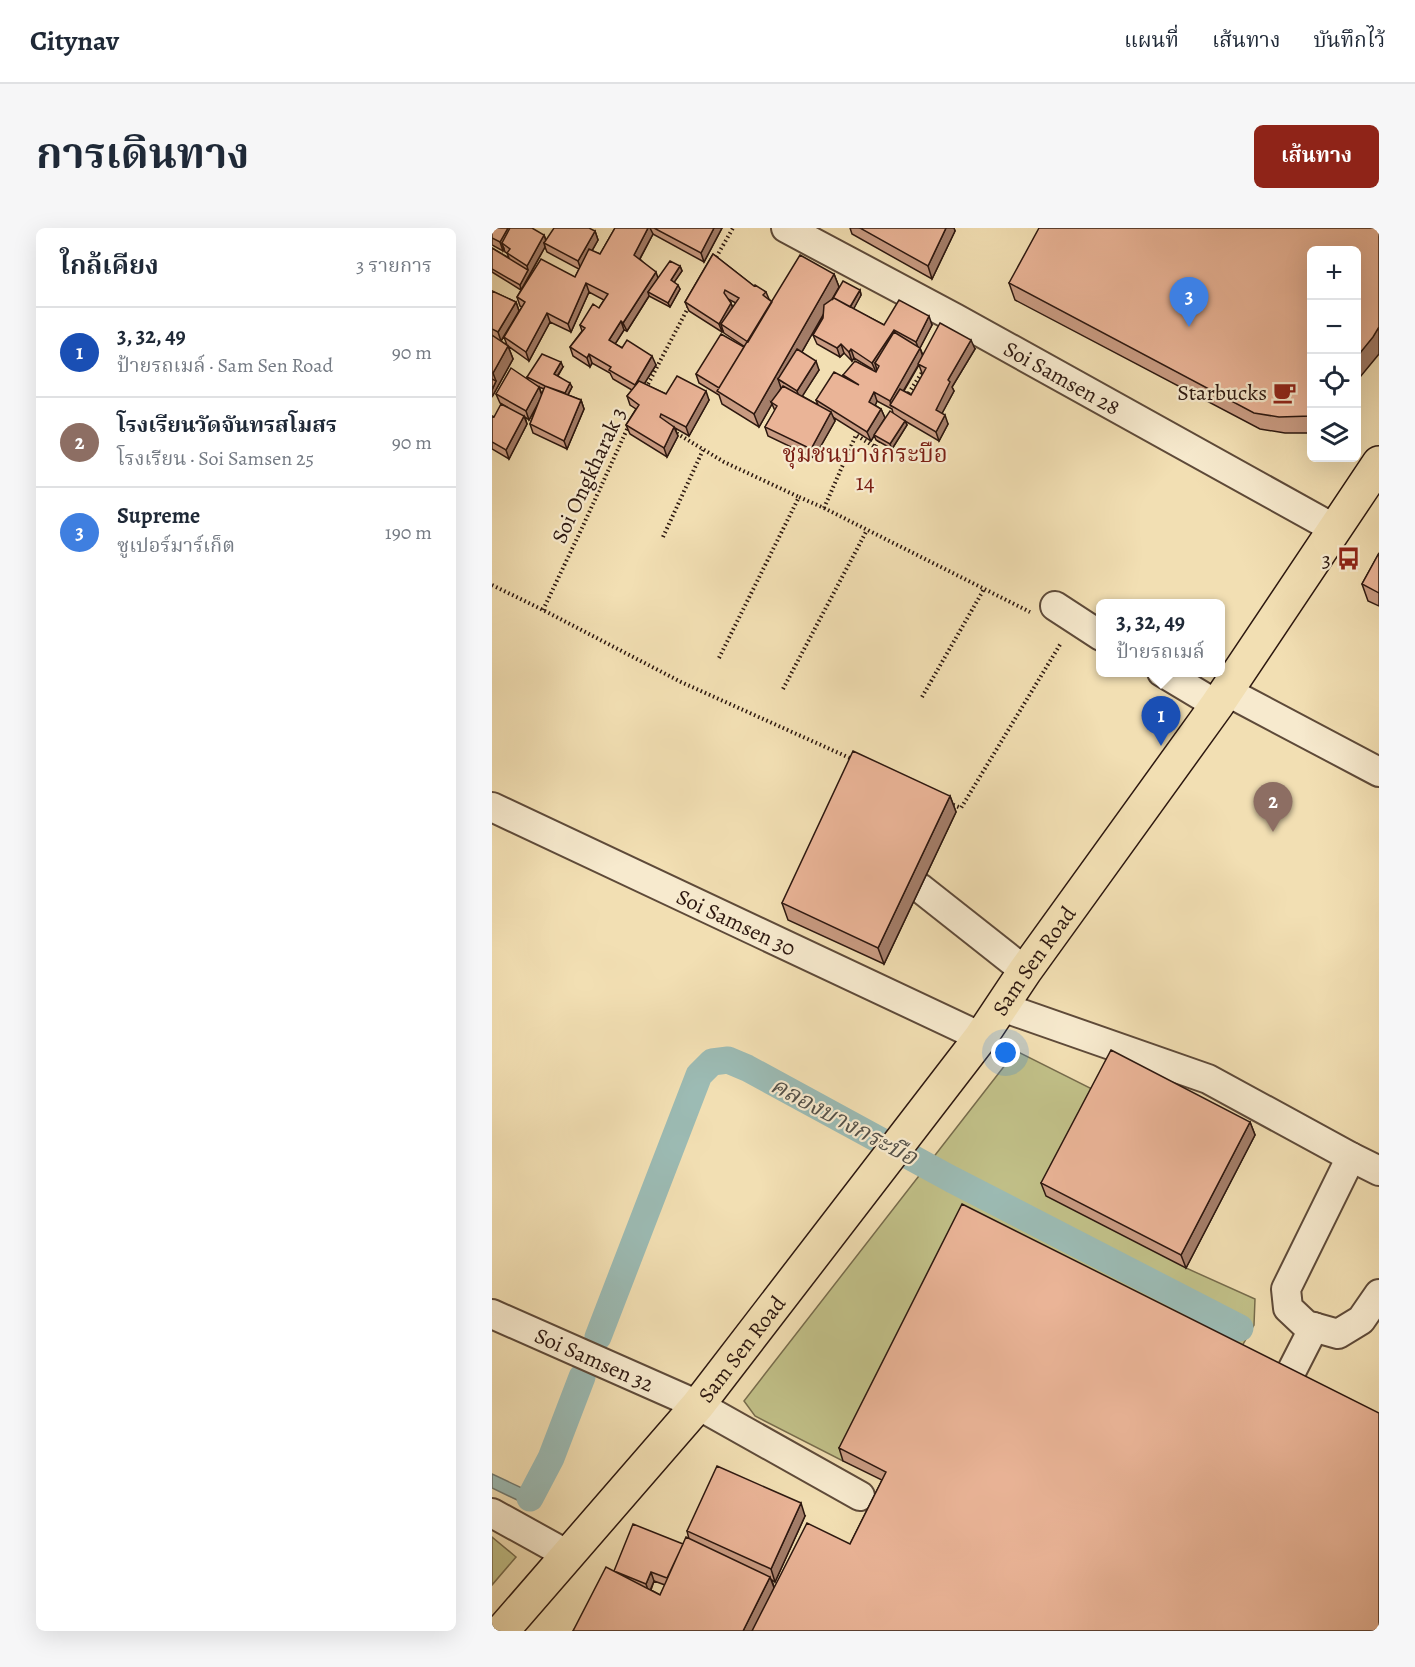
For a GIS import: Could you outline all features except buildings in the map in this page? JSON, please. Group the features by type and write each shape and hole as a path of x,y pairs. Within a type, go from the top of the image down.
{"main road":[{"name":"Sam Sen Road","path":"502,1631 698,1405 981,1037 1025,971 1221,698 1379,464"}],"street":[{"name":"Soi Samsen 28","path":"786,228 956,318 1335,529"},
{"path":"1045,611 1096,634"},
{"path":"1173,677 1379,772"},
{"name":"Soi Samsen 30","path":"492,807 981,1037"},
{"path":"920,888 1025,971"},
{"path":"1002,1007 1208,1079 1379,1171"},
{"path":"1351,1157 1286,1289 1288,1308 1306,1325 1338,1334 1361,1320 1379,1294"},
{"name":"Soi Samsen 32","path":"492,1314 698,1405 860,1496"},
{"path":"1288,1378 1314,1328"},
{"path":"492,1513 568,1555"}],"path":[{"path":"710,268 733,228"},
{"name":"Soi Ongkharak 3","path":"644,392 693,298"},
{"path":"904,401 927,364"},
{"name":"Soi Ongkharak 3","path":"543,610 630,423"},
{"path":"669,429 724,462 824,508 984,589 1045,611"},
{"path":"824,508 856,435 875,447 881,438"},
{"path":"663,537 703,450"},
{"path":"719,658 799,497"},
{"path":"783,689 867,530"},
{"path":"492,585 681,682 852,760"},
{"path":"922,697 984,589"},
{"path":"939,798 961,808 1062,642"}],"shaded area":[{"path":"1016,1051 1100,1093 1186,1268 1255,1299 1254,1325 1238,1353 967,1217 843,1461 755,1416 744,1401"},
{"path":"492,1537 516,1557 492,1585"}],"water":[{"path":"492,1474 539,1496 532,1507 492,1488"}],"waterway":[{"name":"คลองบางกระบือ","path":"598,1337 699,1075 712,1062 728,1060 747,1068 951,1179 1240,1328"},
{"name":"คลองบางกระบือ","path":"530,1498 551,1458 582,1377"}],"place":[{"name":"Supreme","path":"1189,327"},
{"name":"Starbucks","path":"1285,392"},
{"name":"3","path":"1349,559"},
{"name":"3, 32, 49","path":"1161,746"},
{"name":"โรงเรียนวัดจันทรสโมสร","path":"1273,832"}],"district":[{"name":"ชุมชนบางกระบือ 14","path":"865,468"}]}
